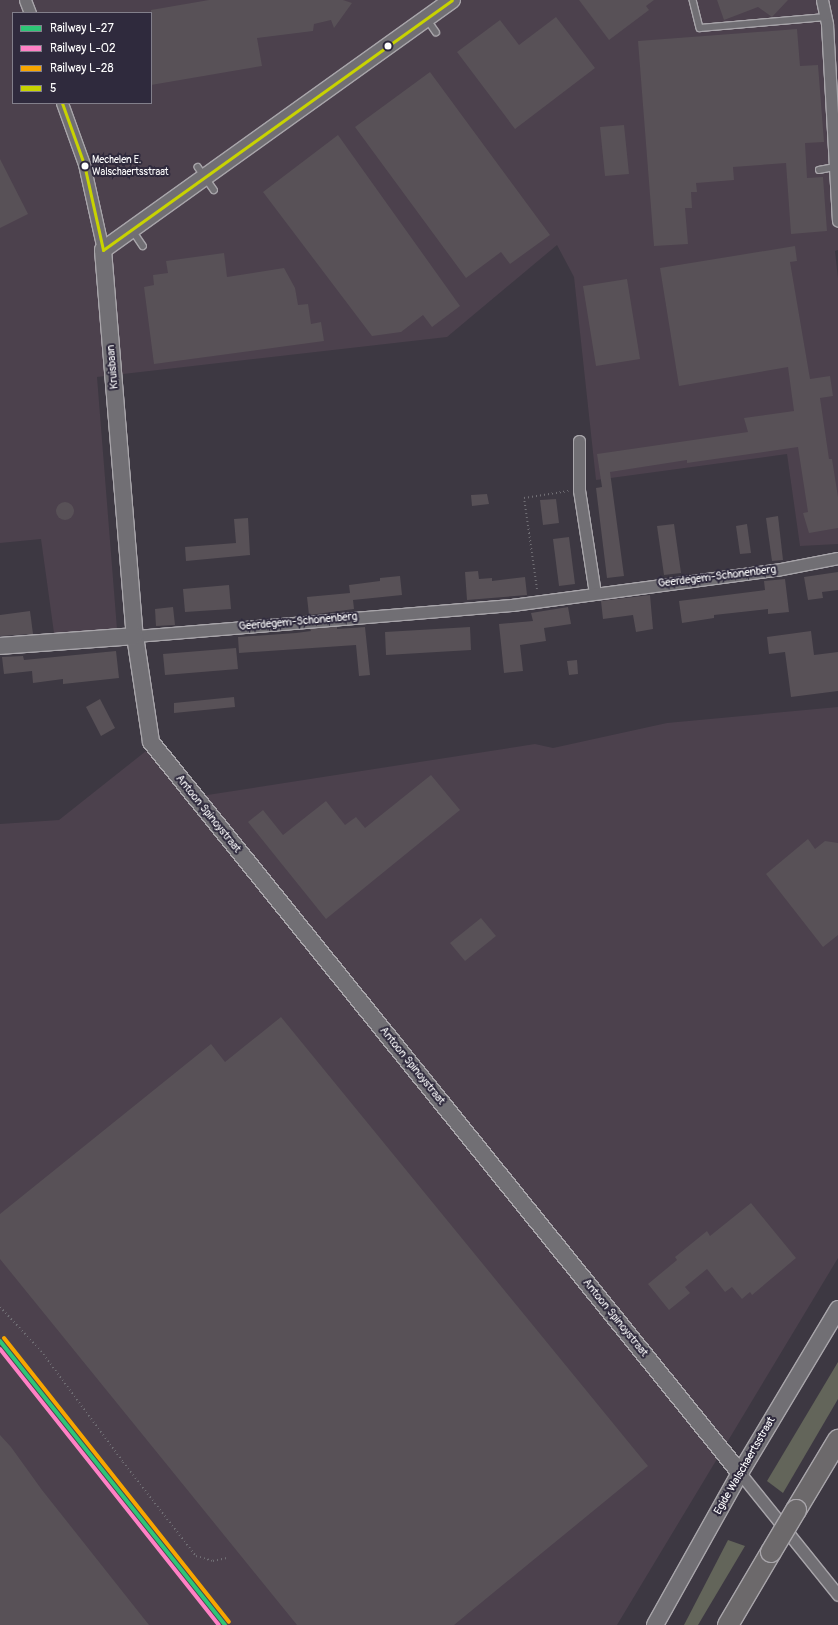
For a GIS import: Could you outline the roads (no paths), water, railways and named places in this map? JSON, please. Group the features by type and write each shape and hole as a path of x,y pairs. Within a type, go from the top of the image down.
{"highway":[{"path":"728,1625 838,1440"}],"street":[{"path":"25,0 30,12"},
{"path":"822,0 826,17 838,221"},
{"path":"103,250 201,172 426,18 447,2"},
{"name":"Kruisbaan","path":"62,104 84,164 103,250 135,636"},
{"path":"579,441 579,490 595,593"},
{"name":"Geerdegem-Schonenberg","path":"0,646 512,605 776,570 838,558"},
{"name":"Antoon Spinoystraat","path":"135,636 151,742 740,1473"},
{"name":"Egide Walschaertsstraat","path":"655,1625 740,1473 838,1309"},
{"path":"740,1473 838,1595"}],"lane":[{"path":"693,0 700,28 826,17"},
{"path":"426,18 436,32"},
{"path":"819,170 835,167"},
{"path":"201,172 214,190"},
{"path":"131,229 143,246"}],"rail line":[{"name":"L-28","path":"4,1338 229,1622"},
{"name":"L-27","path":"0,1341 225,1625"},
{"name":"L-02","path":"0,1349 219,1625"}],"place":[{"name":"Mechelen E. Walschaertsstraat","path":"85,166"}]}
